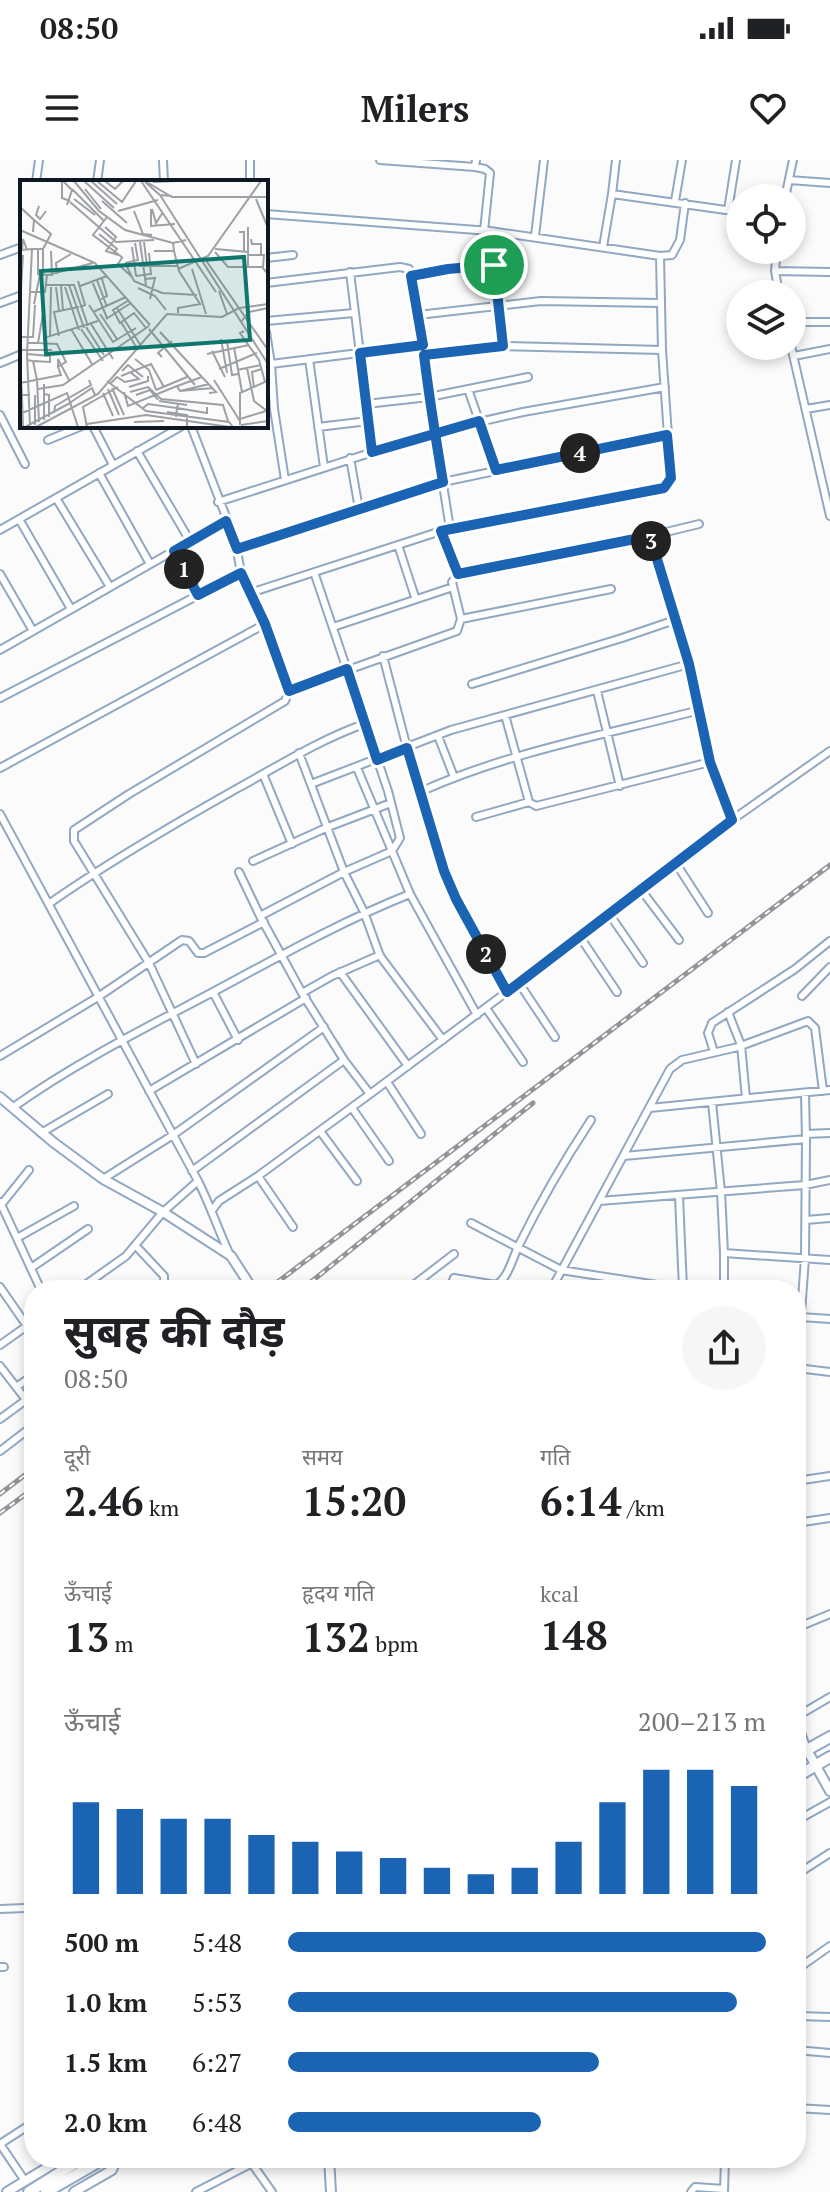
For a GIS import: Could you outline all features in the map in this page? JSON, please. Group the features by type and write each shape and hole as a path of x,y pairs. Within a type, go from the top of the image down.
{"main road":[{"path":"807,1750 830,1737"},
{"path":"806,1771 830,1757"},
{"path":"27,2187 64,2168"},
{"path":"46,2192 88,2168"}],"street":[{"path":"36,180 39,160"},
{"path":"97,180 100,160"},
{"path":"163,160 164,180"},
{"path":"380,160 476,164 485,169 490,173 484,231"},
{"path":"535,236 544,160"},
{"path":"603,247 616,160"},
{"path":"675,201 682,160"},
{"path":"732,184 736,160"},
{"path":"788,184 793,160"},
{"path":"789,180 830,183"},
{"path":"612,194 726,210"},
{"path":"268,214 535,236 660,256 672,255 677,249 685,203"},
{"path":"0,255 20,248"},
{"path":"268,258 293,255"},
{"path":"250,593 446,530 664,488 671,478 662,350 660,256"},
{"path":"776,264 777,280"},
{"path":"411,276 492,265 495,268 503,346"},
{"path":"268,283 350,272 409,269 443,482 446,530 458,574"},
{"path":"775,271 830,272"},
{"path":"350,272 372,452"},
{"path":"0,303 20,296"},
{"path":"418,315 541,301 660,303"},
{"path":"268,321 354,313"},
{"path":"806,322 830,322"},
{"path":"285,480 268,364 423,345"},
{"path":"424,355 503,346 662,350"},
{"path":"806,354 830,349"},
{"path":"0,363 20,355"},
{"path":"309,359 324,467"},
{"path":"795,360 830,516"},
{"path":"366,404 429,397 528,377"},
{"path":"218,502 435,432 665,387"},
{"path":"468,389 496,470"},
{"path":"806,409 830,405"},
{"path":"0,415 25,464"},
{"path":"318,427 368,421"},
{"path":"48,440 77,428"},
{"path":"94,428 113,465"},
{"path":"0,530 178,428"},
{"path":"192,428 237,549 241,573 265,624 289,691 285,701 78,826 74,830 74,841 149,963 196,1064"},
{"path":"237,549 443,482 667,435"},
{"path":"137,451 190,541"},
{"path":"350,458 359,509"},
{"path":"99,473 150,564"},
{"path":"56,498 110,587"},
{"path":"19,519 71,609"},
{"path":"0,650 226,521"},
{"path":"289,691 457,631 461,619 453,579 458,574 699,524"},
{"path":"650,536 689,664 710,762 732,820"},
{"path":"398,545 415,597"},
{"path":"174,551 198,595"},
{"path":"0,1056 98,997 182,940 189,941 198,953 204,953 344,872 392,851 400,838 391,803 314,572"},
{"path":"0,698 241,573"},
{"path":"0,574 33,631"},
{"path":"333,627 415,597 453,587"},
{"path":"461,619 611,589"},
{"path":"0,595 8,590"},
{"path":"472,684 675,620"},
{"path":"0,768 265,624"},
{"path":"383,656 407,748 456,899 507,992"},
{"path":"311,784 438,736 689,664"},
{"path":"597,691 620,786"},
{"path":"422,791 454,777 516,758 700,710"},
{"path":"505,715 529,802"},
{"path":"50,903 94,872 299,753 328,737 364,724"},
{"path":"438,736 454,777"},
{"path":"213,1209 219,1201 258,1176 477,1015 732,820 830,751"},
{"path":"299,753 344,872 364,912 380,955 443,1040"},
{"path":"476,817 529,802 539,806 710,762"},
{"path":"357,768 410,894 477,1015"},
{"path":"263,774 292,844"},
{"path":"253,861 391,803"},
{"path":"0,814 213,1209 213,1218 247,1280"},
{"path":"677,865 708,913"},
{"path":"239,872 304,995 344,1060 370,1094"},
{"path":"642,891 679,940"},
{"path":"12,1108 44,1086 172,1013 364,912 410,894"},
{"path":"610,915 643,963"},
{"path":"580,937 617,992"},
{"path":"714,1052 708,1027 795,969 830,941"},
{"path":"149,1091 238,1040 340,972 380,955"},
{"path":"802,996 830,967"},
{"path":"340,972 408,1066"},
{"path":"519,983 555,1037"},
{"path":"213,992 238,1040"},
{"path":"486,1008 523,1062"},
{"path":"728,1012 741,1045 746,1098"},
{"path":"556,1280 663,1082 675,1064 741,1045 806,1021 811,1022 827,1090 650,1108"},
{"path":"103,1179 173,1135 324,1027"},
{"path":"192,1171 344,1060"},
{"path":"387,1082 421,1134"},
{"path":"804,1280 805,1093"},
{"path":"41,1133 108,1094"},
{"path":"0,1097 41,1133 103,1179 231,1256"},
{"path":"712,1102 721,1192 724,1280"},
{"path":"352,1108 389,1161"},
{"path":"503,1280 568,1154 591,1120"},
{"path":"320,1131 357,1181"},
{"path":"624,1156 830,1133"},
{"path":"29,1170 0,1204 36,1280"},
{"path":"258,1176 293,1227"},
{"path":"599,1201 805,1185 830,1180"},
{"path":"92,1280 126,1256 159,1215 198,1181"},
{"path":"679,1196 683,1280"},
{"path":"17,1238 74,1206"},
{"path":"806,1220 830,1218"},
{"path":"471,1223 561,1270 622,1280"},
{"path":"31,1268 88,1229"},
{"path":"135,1245 164,1276 164,1280"},
{"path":"724,1253 830,1260"},
{"path":"420,1280 454,1254"},
{"path":"0,1287 24,1316"},
{"path":"806,1317 830,1319"},
{"path":"0,1345 24,1329"},
{"path":"0,1366 24,1397"},
{"path":"806,1369 830,1372"},
{"path":"16,1387 24,1382"},
{"path":"0,1419 24,1401"},
{"path":"0,1451 24,1433"},
{"path":"806,1480 830,1476"},
{"path":"806,1522 830,1518"},
{"path":"806,1624 830,1614"},
{"path":"806,1711 830,1697"},
{"path":"806,1747 830,1790"},
{"path":"806,1815 830,1802"},
{"path":"806,1869 830,1853"},
{"path":"0,1909 24,1908"},
{"path":"806,1963 830,1946"},
{"path":"806,2015 830,2017"},
{"path":"806,2051 830,2053"},
{"path":"806,2109 830,2110"},
{"path":"24,2128 0,2144 27,2187"},
{"path":"7,2192 27,2187 51,2168"},
{"path":"74,2192 113,2168"},
{"path":"196,2192 247,2168"},
{"path":"255,2168 272,2192"},
{"path":"330,2168 331,2192"},
{"path":"691,2192 695,2187 724,2190 725,2168"}],"railway":[{"path":"280,1280 830,865"},
{"path":"313,1280 533,1103"},
{"path":"0,1494 24,1476"},
{"path":"0,1513 24,1495"}],"route":[{"path":"494,265 411,276 423,345 360,353 372,452 435,432 479,421 496,470 667,435 671,478 660,490 441,531 458,574 650,536 689,664 710,762 732,820 507,992 444,871 407,748 377,760 347,669 289,691 265,624 241,573 198,595 174,551 226,521 237,549 443,482 435,432 429,397 424,355 503,346 494,265"}]}
